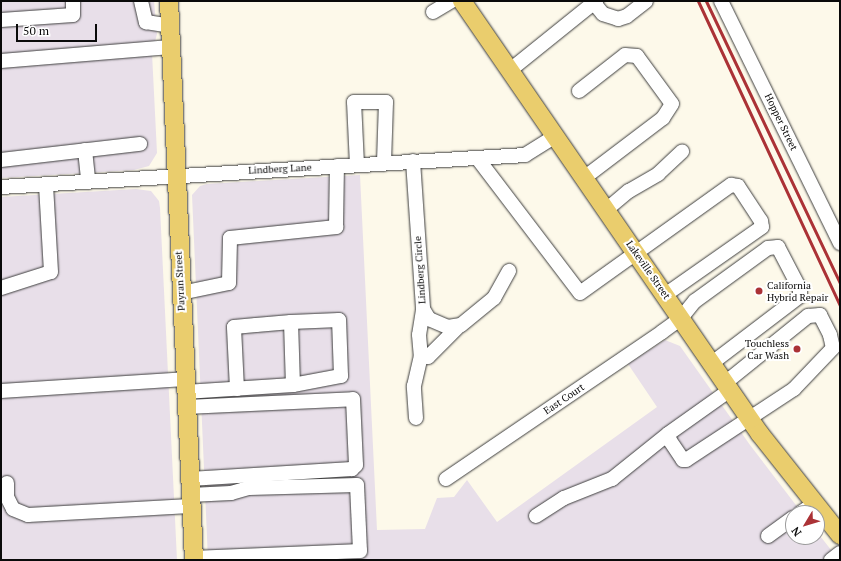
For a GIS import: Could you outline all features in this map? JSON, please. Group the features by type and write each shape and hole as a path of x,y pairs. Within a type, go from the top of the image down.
{"main road":[{"name":"Payran Street","path":"169,1 185,393 194,559"},
{"name":"Lakeville Street","path":"462,1 554,137 728,386 805,505"},
{"name":"Lakeville Street","path":"825,522 839,532"}],"street":[{"path":"1,20 73,15 73,1"},
{"path":"141,1 146,22 170,26"},
{"path":"434,12 452,1"},
{"path":"509,71 595,2 604,14 618,19 627,16 646,1"},
{"name":"Hopper Street","path":"721,1 840,243"},
{"path":"1,61 170,47"},
{"path":"579,91 625,55 636,56 672,104 663,118 584,178"},
{"path":"357,165 354,102 386,102 384,163"},
{"name":"Lindberg Lane","path":"1,187 176,175 413,161 478,159 525,155 554,137"},
{"path":"1,160 140,144"},
{"path":"85,150 88,181"},
{"path":"606,210 629,191 658,174 682,152"},
{"path":"478,159 580,293 731,185 738,186 761,221 762,227 665,295"},
{"name":"Lindberg Circle","path":"413,161 423,310 429,319 438,325 459,326"},
{"path":"181,293 229,283 230,238 336,227 337,166"},
{"path":"1,288 50,272 46,184"},
{"name":"East Court","path":"446,479 681,318 695,301 768,248 778,247 800,289 800,296 712,363"},
{"path":"421,356 428,357 459,326 494,298 509,272"},
{"path":"416,418 414,386 421,356 419,335 423,310"},
{"path":"536,516 564,498 612,479 668,434 728,386 808,316 820,315 830,334 833,348 794,389 686,460 683,460 670,441 668,434"},
{"path":"185,393 292,385 340,376 339,320 234,327 236,389"},
{"path":"291,322 292,385"},
{"path":"1,391 185,393 353,399 356,465 352,469 28,515 13,509 7,497 8,483"},
{"path":"190,493 231,492 249,488 356,485 357,492 360,551 194,559"},
{"path":"768,536 785,524"},
{"path":"831,560 840,553"}],"shaded area":[{"path":"1,1 154,1 157,34 152,53 157,153 149,166 134,170 1,178"},
{"path":"360,175 377,530 425,529 437,498 454,497 467,480 497,522 657,407 628,364 665,340 680,346 750,445 796,505 785,505 785,545 825,545 825,542 839,560 208,560 192,195 200,186 207,184"},
{"path":"136,189 151,191 159,201 160,208 177,560 1,560 1,197"}],"railway":[{"path":"698,1 840,305"},
{"path":"706,1 840,283"}],"place":[{"name":"California Hybrid Repair","path":"759,291"},
{"name":"Touchless Car Wash","path":"797,349"}]}
